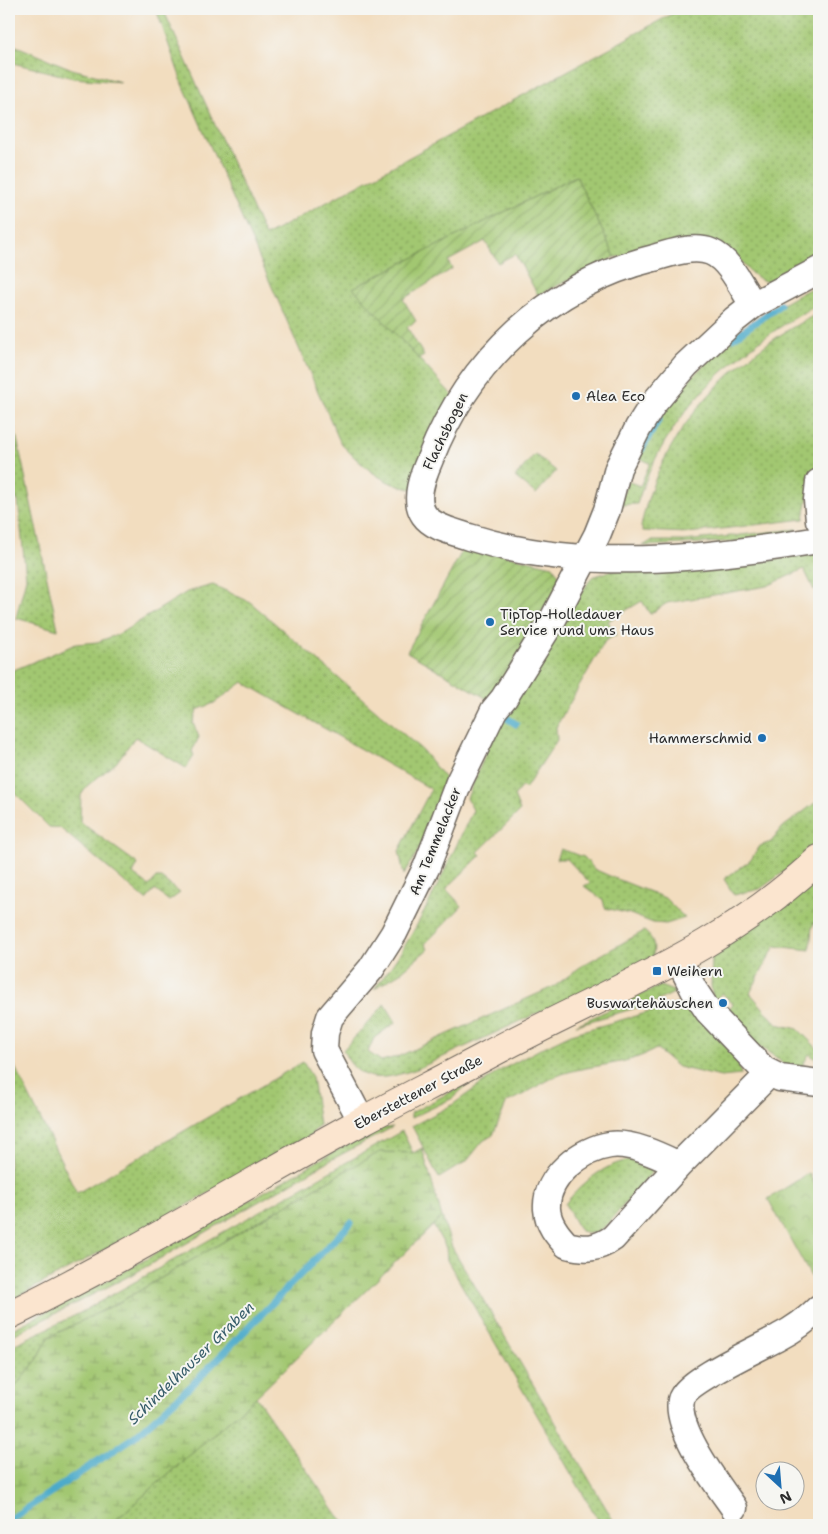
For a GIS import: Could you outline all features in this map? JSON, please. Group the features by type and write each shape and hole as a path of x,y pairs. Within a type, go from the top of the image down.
{"main road":[{"name":"Eberstettener Straße","path":"9,1315 174,1228 362,1122 494,1051 679,960 725,933 771,902 819,859"}],"street":[{"name":"Flachsbogen","path":"753,305 730,269 713,252 692,250 648,259 591,281 543,309 496,351 467,386 445,424 423,477 420,505 425,516 438,526 499,545 530,552 584,558 684,558 748,552 819,540"},
{"name":"Am Temmelacker","path":"362,1122 327,1056 324,1042 327,1024 330,1017 371,969 394,933 441,834 459,782 494,710 504,698 552,621 602,523 612,488 627,448 653,404 705,346 753,305 819,270"},
{"path":"819,482 817,500 819,520"},
{"path":"679,960 708,1012 769,1074 782,1078 819,1083"},
{"path":"679,1165 661,1157 622,1146 610,1145 590,1151 568,1166 553,1185 547,1208 551,1224 567,1245 580,1248 594,1248 604,1244 618,1232 679,1165 769,1074"},
{"path":"734,1508 694,1447 684,1422 681,1400 688,1388 731,1362 781,1337 819,1308"}],"green space":[{"path":"156,9 163,9 265,236 681,9 819,9 819,260 773,282 767,282 756,277 734,254 615,257 576,176 354,288 453,396 412,489 401,487 382,478 364,466 341,444 182,82"},
{"path":"9,43 72,69 121,82 73,78 9,62"},
{"path":"576,176 615,257 538,295 515,254 498,263 485,241 448,261 452,269 403,299 416,321 407,327 424,356 419,359 353,288"},
{"path":"819,284 819,304 760,341 708,386 685,412 666,440 650,471 637,504 620,505 627,481 640,486 650,463 637,457 656,422 697,372 734,338 754,323"},
{"path":"819,313 819,463 811,480 804,519 688,533 643,531 641,527 650,492 664,459 683,428 705,400 730,374 758,351 788,330"},
{"path":"13,420 58,630 16,618 26,578 18,500 9,499 9,422"},
{"path":"535,454 556,471 536,494 515,477"},
{"path":"797,529 781,539 643,546 651,541 684,541"},
{"path":"465,546 553,566 561,579 491,701 407,652"},
{"path":"819,552 819,587 814,590 804,569 767,586 667,603 650,614 642,601 608,621 616,635 605,641 556,727 557,740 525,789 522,786 514,796 520,811 478,852 481,855 446,889 462,906 425,944 428,949 400,973 374,989 404,948 417,926 473,810 467,798 503,712 592,577 611,571 731,567"},
{"path":"213,585 250,602 422,750 447,781 448,799 404,875 399,851 431,789 243,682 214,703 197,710 193,723 199,737 192,751 194,756 186,768 135,737 116,763 88,785 81,795 80,822 138,864 133,874 149,886 156,878 161,878 180,893 169,901 155,890 146,900 60,828 49,827 9,787 9,672 76,644 97,642 119,634 187,592"},
{"path":"819,800 819,842 799,861 760,889 734,895 724,879 750,861 760,846 771,842 783,827"},
{"path":"560,849 584,857 594,869 665,898 685,918 666,924 653,923 630,914 605,908 603,900 584,886 590,883 567,859 556,859"},
{"path":"819,869 819,917 812,927 810,950 775,946 750,993 777,1024 798,1029 819,1050 819,1061 809,1054 801,1068 788,1072 780,1060 757,1045 724,1013 733,1004 722,993 713,1002 711,985 712,957"},
{"path":"644,931 650,937 653,944 652,960 417,1069 384,1077 365,1075 349,1062 343,1050 385,1004 396,1022 374,1038 368,1052 381,1061 397,1057 555,986 583,965"},
{"path":"660,986 676,992 653,1003 576,1025"},
{"path":"678,1004 686,1004 739,1060 741,1075 721,1077 678,1067 656,1049 621,1062 562,1074 507,1102 493,1135 483,1141 467,1161 439,1178 412,1126 452,1105 501,1070 571,1034"},
{"path":"9,1055 77,1193 303,1062 312,1077 319,1125 311,1135 191,1203 9,1301"},
{"path":"471,1081 453,1098 411,1118 411,1113"},
{"path":"393,1127 329,1161 135,1273 9,1337 9,1331 127,1270 374,1129"},
{"path":"402,1131 413,1153 380,1153 345,1171 120,1302 49,1337 37,1360 9,1394 9,1347 78,1314"},
{"path":"422,1148 442,1217 256,1397 110,1525 9,1525 9,1394 37,1360 49,1337 120,1302 380,1152 413,1153"},
{"path":"638,1159 656,1167 607,1225 594,1234 580,1231 565,1204 588,1180 606,1168"},
{"path":"809,1173 819,1194 819,1291 768,1199"},
{"path":"442,1217 452,1247 616,1525 601,1525 447,1260 446,1248 433,1225"},
{"path":"256,1397 337,1514 347,1525 110,1525"}],"waterway":[{"path":"733,338 780,305"},
{"path":"642,449 659,419"},
{"path":"499,713 516,724"},
{"name":"Schindelhauser Graben","path":"9,1520 134,1437 192,1385 351,1223"}],"place":[{"name":"Alea Eco","path":"576,396"},
{"name":"TipTop-Holledauer Service rund ums Haus","path":"490,622"},
{"name":"Hammerschmid","path":"762,738"},
{"name":"Weihern","path":"657,971"},
{"name":"Buswartehäuschen","path":"723,1003"}]}
